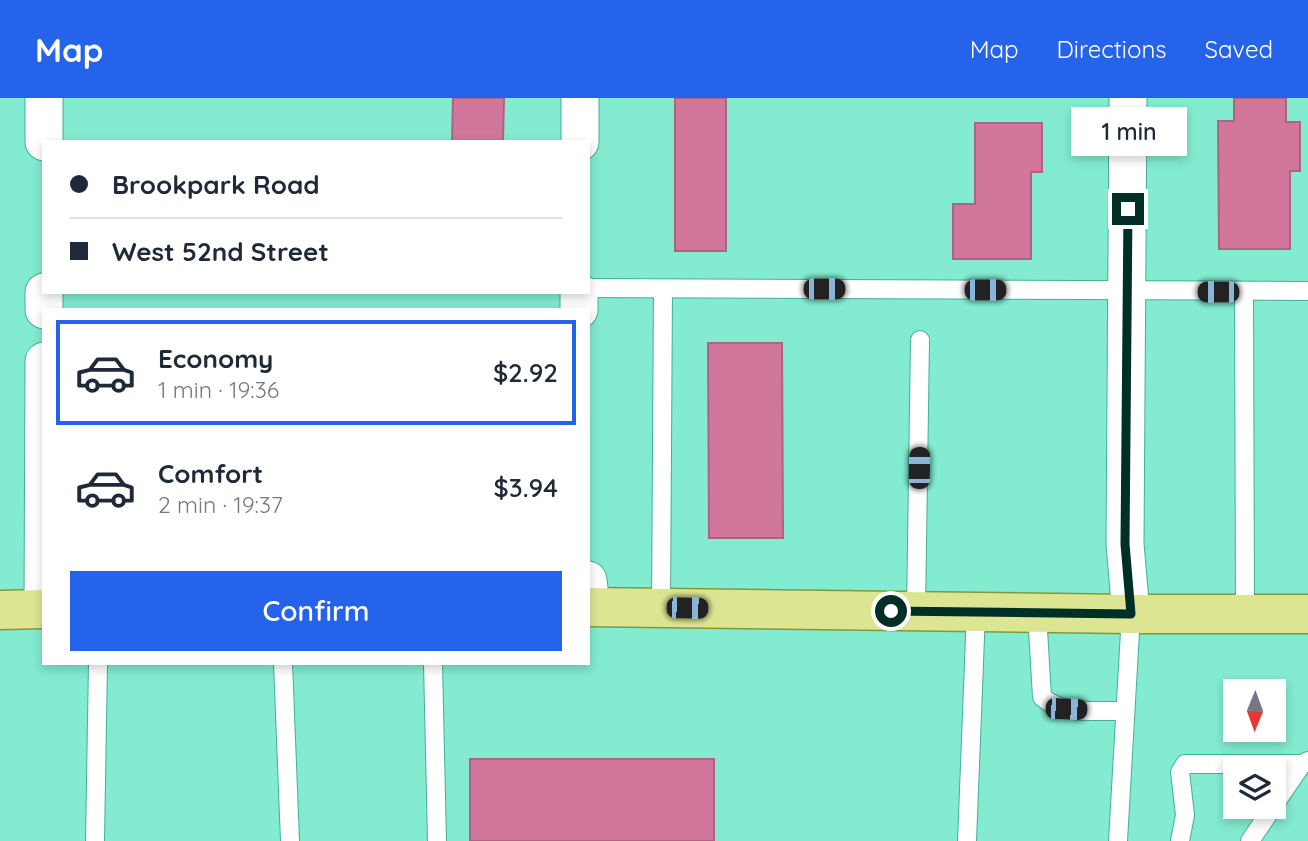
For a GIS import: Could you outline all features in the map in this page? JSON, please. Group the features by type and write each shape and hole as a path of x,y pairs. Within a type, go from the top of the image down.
{"main road":[{"path":"590,598 661,607 916,612 1308,614"},
{"path":"0,610 42,609"}],"street":[{"path":"44,98 44,140"},
{"path":"580,98 580,140"},
{"path":"1128,98 1125,544 1131,614"}],"lane":[{"path":"590,288 1308,291"},
{"path":"661,607 663,289"},
{"path":"1244,291 1245,614"},
{"path":"916,612 920,340"},
{"path":"967,841 976,612"},
{"path":"1037,613 1042,697 1051,706 1066,709 1125,711"},
{"path":"1118,841 1131,614"},
{"path":"96,841 98,665"},
{"path":"283,665 290,841"},
{"path":"433,665 437,841"},
{"path":"1286,789 1305,763"},
{"path":"1180,841 1185,815 1180,772 1185,764 1305,763"},
{"path":"1250,841 1265,819"}],"building":[{"path":"453,98 504,98 503,140 452,140"},
{"path":"675,98 726,98 726,251 675,251"},
{"path":"1234,98 1286,98 1286,122 1300,122 1300,171 1290,171 1290,249 1219,249 1218,121 1234,121"},
{"path":"975,123 1042,123 1042,172 1031,172 1031,259 953,259 953,204 975,204"},
{"path":"708,343 782,343 783,538 709,538"},
{"path":"470,759 714,759 714,841 470,841"}],"route":[{"path":"891,611 1131,614 1125,544 1128,209"}]}
